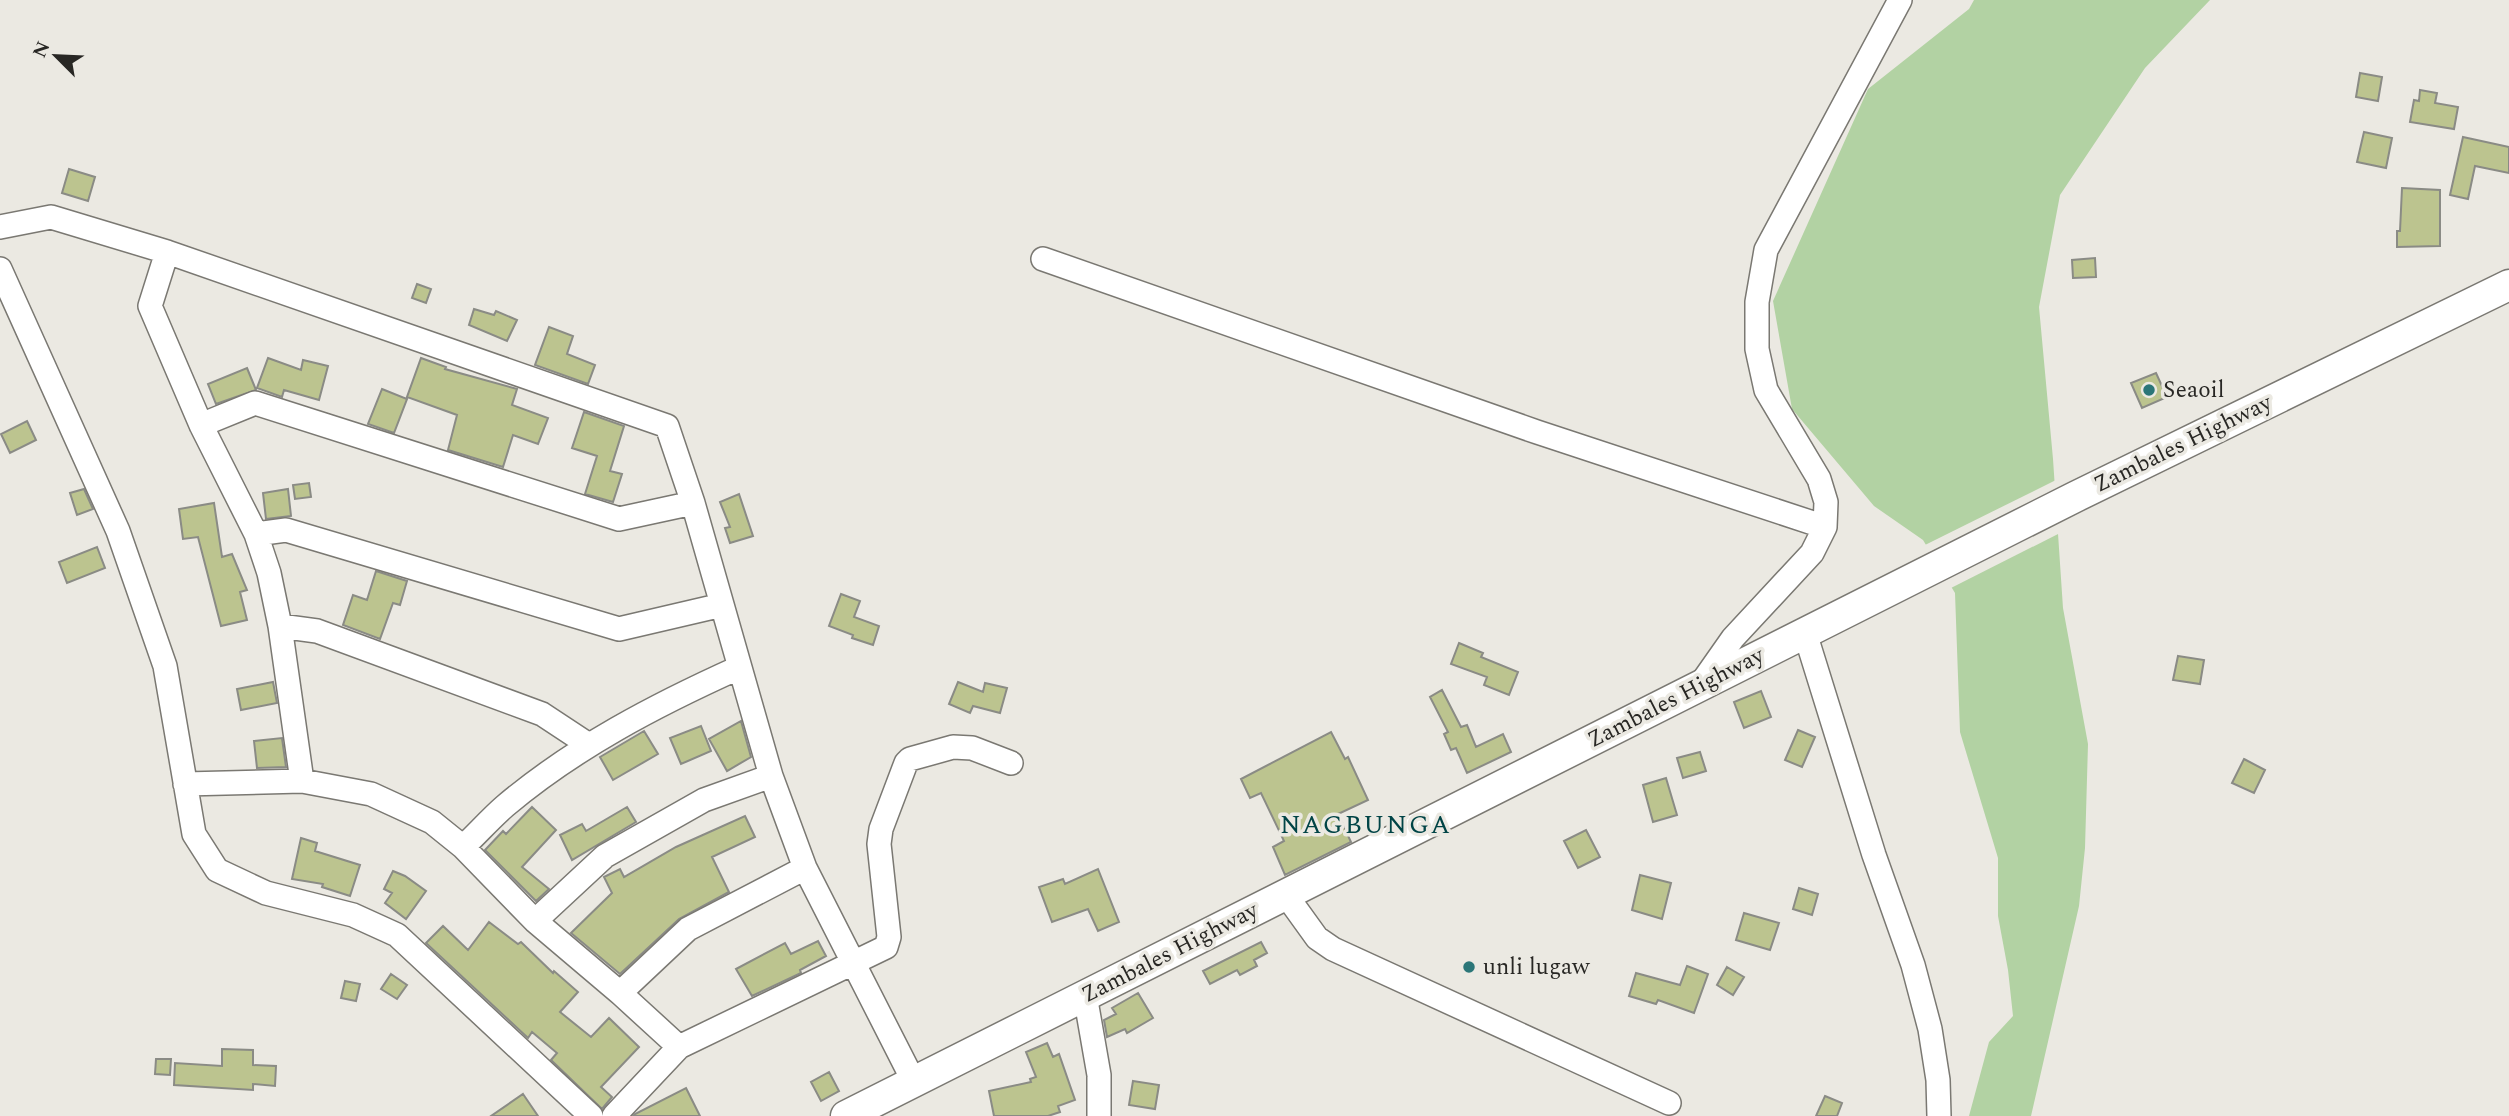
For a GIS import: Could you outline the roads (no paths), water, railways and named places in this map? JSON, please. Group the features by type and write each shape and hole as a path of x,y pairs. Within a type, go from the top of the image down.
{"main road":[{"name":"Zambales Highway","path":"846,1116 2075,497 2506,291"}],"street":[{"path":"1699,686 1733,638 1812,552 1825,527 1826,502 1819,479 1766,390 1757,349 1756,302 1766,250 1900,0"},
{"path":"0,227 51,217 167,252 667,426 693,503 771,776 805,868 914,1082"},
{"path":"167,252 150,306 201,425 256,534 280,626 302,781"},
{"path":"1043,259 1525,427 1825,527"},
{"path":"0,270 118,531 165,666 194,834 217,870 266,893 353,915 397,935 591,1116"},
{"path":"201,425 255,403 619,519 693,503"},
{"path":"256,534 286,530 619,629 722,605"},
{"path":"280,626 317,631 542,713 589,744"},
{"path":"1805,633 1874,855 1913,965 1930,1029 1938,1080 1939,1116"},
{"path":"463,847 505,806 589,744 638,715 738,668"},
{"path":"614,1116 679,1047 886,947 888,942 879,844 881,829 906,763 915,756 953,747 972,748 1011,763"},
{"path":"535,921 605,856 704,800 771,776"},
{"path":"185,784 302,781 371,794 432,822 463,847 535,921 679,1047"},
{"path":"620,993 688,929 805,868"},
{"path":"1286,895 1317,937 1333,949 1669,1103"},
{"path":"1085,995 1100,1074 1099,1116"}],"place":[{"name":"Seaoil","path":"2149,390"},
{"name":"unli lugaw","path":"1469,967"}],"district":[{"name":"NAGBUNGA","path":"1366,825"}]}
